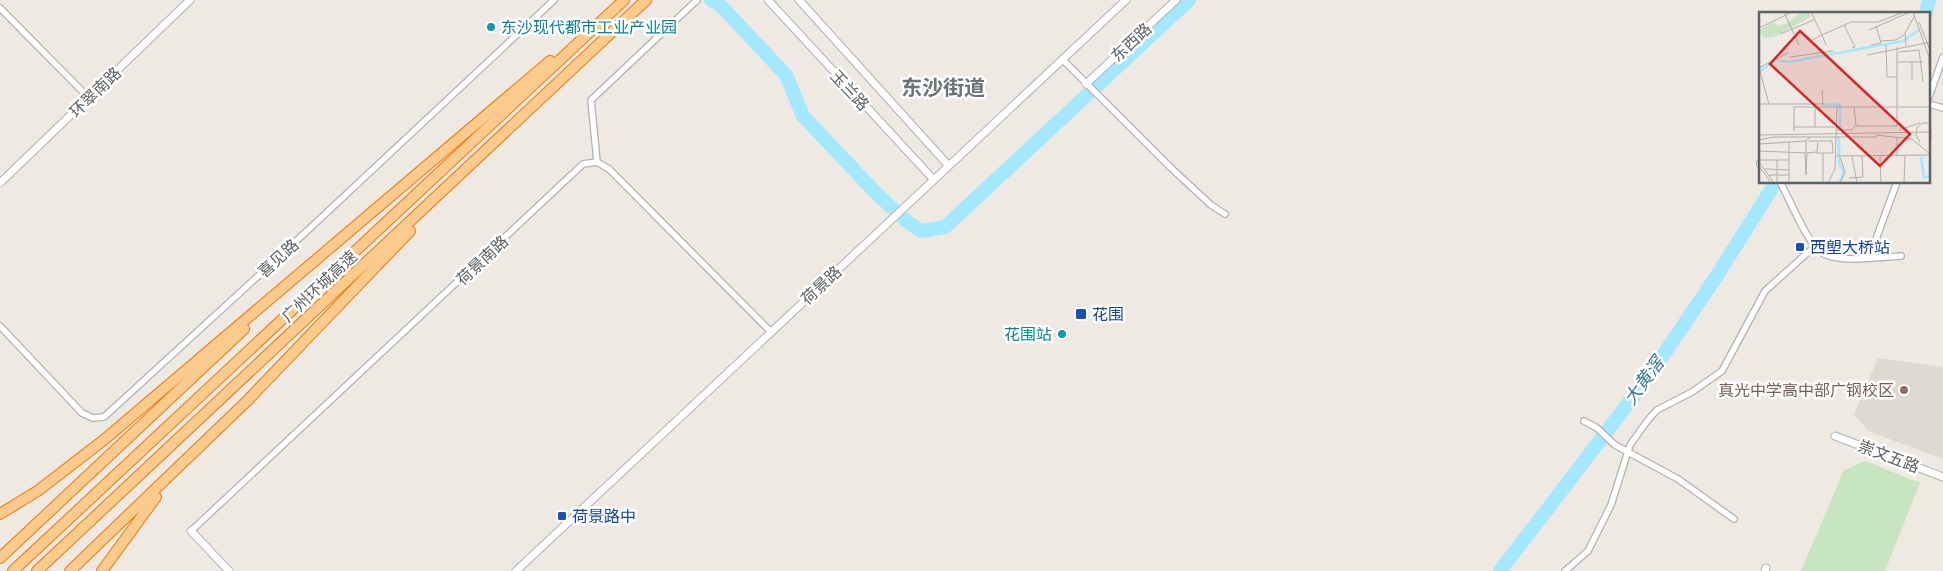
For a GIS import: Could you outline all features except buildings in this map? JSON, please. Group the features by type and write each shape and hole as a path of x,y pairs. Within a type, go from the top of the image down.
{"highway":[{"path":"0,514 39,490 104,439 624,0"},
{"name":"广州环城高速","path":"13,571 624,0"},
{"name":"广州环城高速","path":"36,571 646,0"},
{"path":"70,571 302,347 461,178 583,61"},
{"path":"0,558 351,230"},
{"path":"102,571 150,504 200,447"}],"street":[{"name":"环翠南路","path":"0,183 190,0"},
{"name":"喜见路","path":"0,326 82,413 93,418 104,417 292,245 554,0"},
{"path":"697,0 590,100 597,162 610,169 771,332"},
{"name":"玉兰路","path":"768,0 933,179"},
{"name":"玉兰路","path":"799,0 948,165"},
{"name":"荷景路","path":"516,571 1126,0"},
{"name":"东西路","path":"1087,84 1176,0"},
{"path":"0,8 89,98"},
{"path":"1930,94 1943,57"},
{"path":"1062,59 1099,98 1195,190 1225,214"},
{"path":"1930,104 1943,108"},
{"name":"荷景南路","path":"191,531 583,164 597,162"},
{"path":"1781,184 1785,195 1815,246 1829,256 1869,258 1900,256"},
{"path":"1869,258 1895,184"},
{"path":"1564,571 1588,551 1611,505 1627,452 1653,414 1708,381 1722,370 1765,292 1815,246"},
{"path":"1584,421 1597,428 1627,452 1678,479 1734,519"},
{"name":"崇文五路","path":"1835,436 1943,477"},
{"path":"191,531 229,571"}],"shaded area":[{"name":"真光中学高中部广钢校区","path":"1878,358 1943,367 1943,459 1868,431 1854,414"}],"green space":[{"path":"1865,461 1920,483 1885,571 1801,571 1844,470"}],"waterway":[{"path":"711,0 720,5 786,75 803,116 876,193 905,220 921,231 945,227 1189,0"},
{"name":"大黄滘","path":"1926,12 1929,0"},
{"name":"大黄滘","path":"1500,571 1647,379 1716,277 1775,184"}],"place":[{"name":"东沙现代都市工业产业园","path":"491,27"},
{"name":"西塱大桥站","path":"1800,247"},
{"name":"花围","path":"1081,314"},
{"name":"花围站","path":"1062,334"},
{"name":"真光中学高中部广钢校区","path":"1904,390"},
{"name":"荷景路中","path":"562,516"}],"district":[{"name":"东沙街道","path":"943,88"}]}
